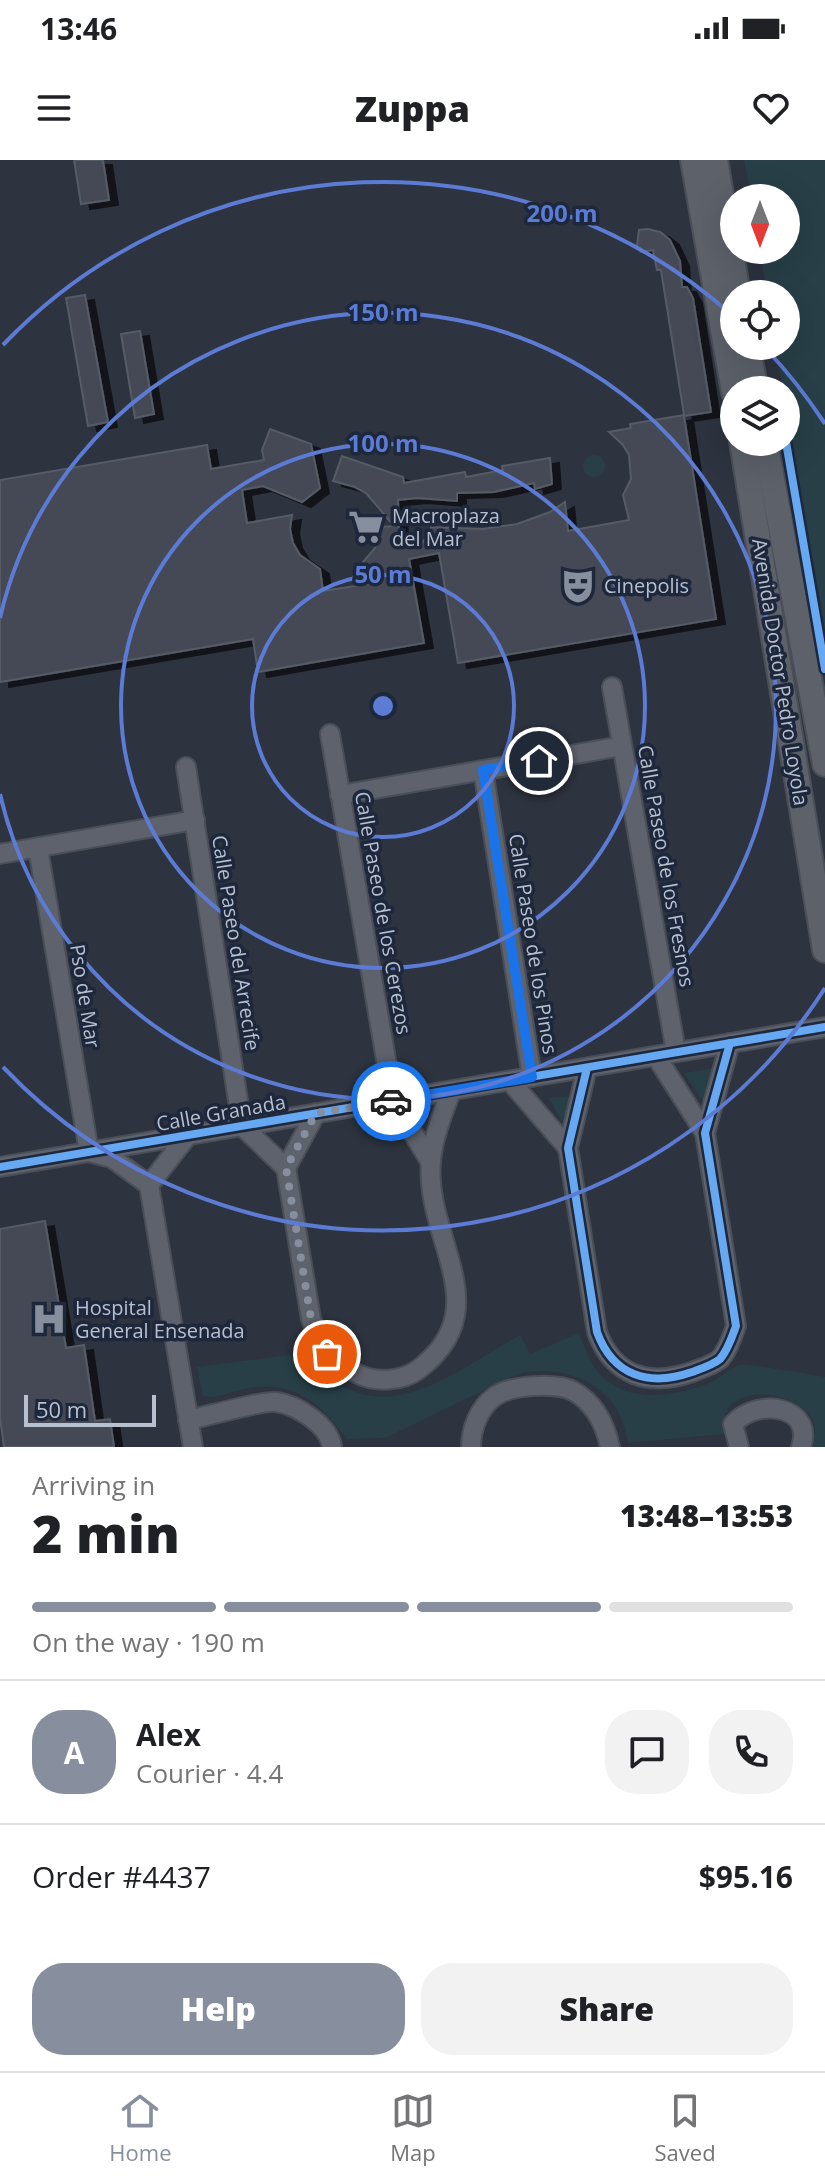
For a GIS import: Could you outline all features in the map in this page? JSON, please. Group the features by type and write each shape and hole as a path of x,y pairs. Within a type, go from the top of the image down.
{"main road":[{"path":"693,160 731,376"},
{"path":"715,160 736,280"},
{"name":"Avenida Doctor Pedro Loyola","path":"744,456 825,950"},
{"name":"Avenida Doctor Pedro Loyola","path":"768,456 825,764"}],"street":[{"name":"Calle Paseo de los Fresnos","path":"612,687 676,1052"},
{"name":"Calle Paseo de los Cerezos","path":"330,734 393,1100"},
{"path":"340,795 622,746"},
{"name":"Calle Paseo del Arrecife","path":"186,767 242,1126"},
{"name":"Calle Paseo de los Pinos","path":"483,770 532,1077"},
{"path":"0,854 195,820"},
{"name":"Pso de Mar","path":"38,848 89,1152"},
{"name":"Calle Granada","path":"0,1167 825,1027"},
{"path":"705,1133 730,1043"},
{"path":"587,1068 568,1148 597,1332 604,1352 630,1373 650,1379 675,1377 719,1360 736,1326 705,1133 656,1056"},
{"path":"510,1081 568,1148"},
{"path":"242,1126 286,1168 311,1319 327,1354 339,1365 363,1377 390,1380 415,1373 436,1356 451,1336 457,1282 437,1222 430,1161 451,1091"},
{"path":"393,1100 430,1161"},
{"path":"286,1168 316,1113"},
{"path":"149,1185 188,1135"},
{"path":"89,1152 112,1158 149,1185 193,1447"},
{"path":"471,1447 477,1418 495,1395 539,1384 571,1389 589,1403 606,1427 610,1447"},
{"path":"188,1420 275,1401 317,1419 331,1439 332,1447"},
{"path":"739,1447 733,1424 743,1413 752,1409 781,1408 797,1419 804,1439 801,1447"}],"shaded area":[{"path":"744,160 825,160 825,636 794,456 800,456 800,376 781,376 778,360 800,360 800,280 765,280 762,264 800,264 800,184 748,184"},
{"path":"594,455 602,458 605,466 602,474 594,477 586,474 583,466 586,458"},
{"path":"715,1068 704,1103 684,1073"},
{"path":"570,1096 566,1129 549,1098"},
{"path":"579,1333 598,1372 609,1382 635,1393 650,1395 693,1389 739,1365 825,1377 825,1447 812,1447 815,1428 811,1416 801,1407 788,1400 758,1395 744,1397 732,1404 725,1415 724,1434 628,1443 621,1418 603,1393 578,1378 548,1371 518,1374 385,1438 347,1439 314,1403 289,1390 258,1387 218,1396 203,1396 197,1367 305,1353 332,1379 358,1393 384,1397 411,1392 438,1382 520,1335 530,1354"}],"building":[{"path":"74,160 103,160 109,200 81,204"},
{"path":"639,230 660,232 670,240 680,261 682,287 687,287 693,298 711,412 684,416 716,619 458,663 439,553 409,559 424,643 258,672 253,639 0,682 0,480 207,445 211,469 264,460 262,450 270,429 311,444 320,488 302,502 263,486 242,490 247,523 292,515 290,529 293,543 300,555 320,569 323,591 368,584 363,562 375,548 380,527 394,526 366,493 333,481 342,456 403,477 404,483 465,472 466,477 503,470 502,466 550,458 552,484 535,489 534,483 494,492 457,493 457,501 398,500 399,534 418,547 431,527 483,529 517,524 550,512 565,502 568,531 629,520 623,495 631,479 629,455 609,432 631,428 630,424 684,415 661,270 657,270 653,250 641,252 637,245"},
{"path":"85,295 108,422 88,426 66,298"},
{"path":"140,331 154,414 135,418 121,334"},
{"name":"Hospital General Ensenada","path":"45,1221 66,1348 84,1345 95,1421 110,1419 114,1447 4,1447 0,1418 0,1229"}],"cycle path":[{"path":"788,456 825,669"},
{"path":"0,1167 825,1027"},
{"path":"587,1068 568,1148 597,1332 604,1347 623,1368 647,1378 676,1376 706,1367 720,1359 736,1326 705,1133 730,1043"}],"way so far":[{"path":"327,1354 311,1319 286,1168 316,1113 391,1101"}],"place":[{"name":"Macroplaza del Mar","path":"366,527"},
{"name":"Cinepolis","path":"578,586"},
{"name":"Hospital General Ensenada","path":"49,1319"}],"route":[{"path":"391,1101 532,1077 483,770 539,761"}]}
